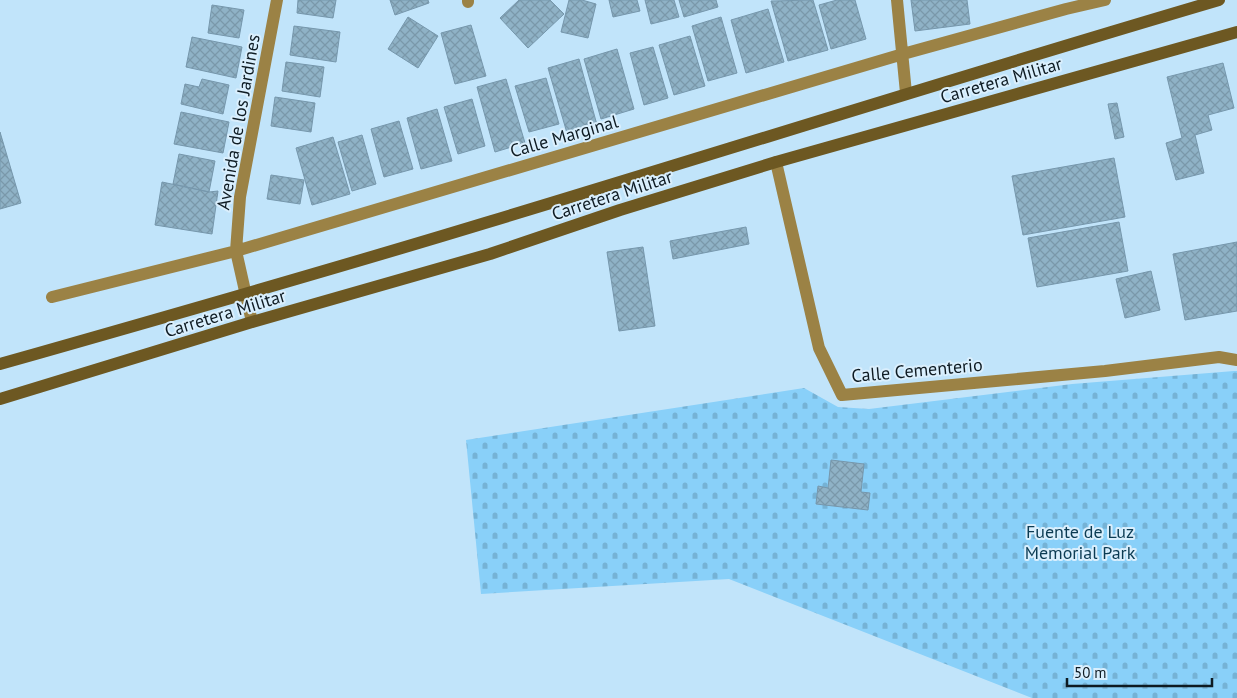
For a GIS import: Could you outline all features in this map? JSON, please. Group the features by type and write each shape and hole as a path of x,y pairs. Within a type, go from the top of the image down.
{"main road":[{"name":"Carretera Militar","path":"0,364 486,223 1199,3 1219,0"},
{"name":"Carretera Militar","path":"0,399 252,322 490,254 620,210 776,162 1237,32"}],"street":[{"name":"Avenida de los Jardines","path":"252,322 236,251 240,197 277,0"},
{"path":"897,0 906,93"},
{"name":"Calle Marginal","path":"52,297 236,251 1065,4 1104,0"},
{"name":"Calle Cementerio","path":"776,162 819,348 842,395 1105,371 1219,357 1237,360"}],"green space":[{"name":"Fuente de Luz Memorial Park","path":"1237,371 1237,698 1032,698 729,579 481,594 466,440 804,388 838,407 869,409 1072,384"}],"building":[{"path":"298,0 336,0 333,18 297,13"},
{"path":"390,0 428,0 429,3 395,15"},
{"path":"519,0 550,0 564,14 528,48 500,18"},
{"path":"569,0 582,0 596,4 588,38 561,32"},
{"path":"609,0 637,0 640,11 613,17"},
{"path":"645,0 674,0 679,17 651,24"},
{"path":"679,0 716,0 718,7 684,17"},
{"path":"813,0 828,50 788,61 771,1"},
{"path":"837,0 855,0 866,39 831,49 819,5"},
{"path":"911,0 967,0 970,24 915,31"},
{"path":"212,5 244,10 239,38 208,33"},
{"path":"768,9 784,62 746,73 731,20"},
{"path":"408,17 438,36 418,68 388,49"},
{"path":"721,17 737,73 708,81 692,26"},
{"path":"471,25 486,76 455,84 441,33"},
{"path":"294,26 340,32 336,62 290,55"},
{"path":"690,36 705,86 674,95 659,45"},
{"path":"192,37 242,47 236,78 186,67"},
{"path":"653,47 668,98 644,105 630,53"},
{"path":"617,49 634,109 601,119 584,59"},
{"path":"579,59 597,125 567,133 548,68"},
{"path":"286,62 324,67 320,97 282,91"},
{"path":"1223,63 1234,108 1208,115 1212,130 1195,135 1204,173 1176,180 1166,143 1182,138 1167,77"},
{"path":"546,78 559,124 529,132 515,86"},
{"path":"202,79 229,85 223,114 181,104 185,84 199,87"},
{"path":"506,79 525,143 495,152 477,87"},
{"path":"275,97 315,103 311,132 271,126"},
{"path":"472,99 485,146 458,154 444,107"},
{"path":"1117,103 1124,137 1115,139 1108,104"},
{"path":"437,109 452,161 421,169 407,118"},
{"path":"181,112 229,122 223,153 174,144"},
{"path":"399,121 413,169 384,177 371,129"},
{"path":"0,132 21,203 0,209"},
{"path":"362,135 376,184 352,191 338,142"},
{"path":"333,137 350,194 312,205 296,148"},
{"path":"179,154 215,161 209,192 173,184"},
{"path":"1114,158 1125,217 1023,235 1012,176"},
{"path":"271,175 304,180 300,204 267,199"},
{"path":"162,182 209,192 218,191 212,234 155,225"},
{"path":"1119,222 1128,271 1037,287 1028,238"},
{"path":"746,227 749,244 673,259 670,241"},
{"path":"1237,242 1237,311 1185,320 1173,254"},
{"path":"643,247 655,326 619,331 607,252"},
{"path":"1151,271 1160,310 1125,318 1116,279"},
{"path":"831,460 864,464 861,492 870,493 868,510 816,504 818,486 828,488"}]}
